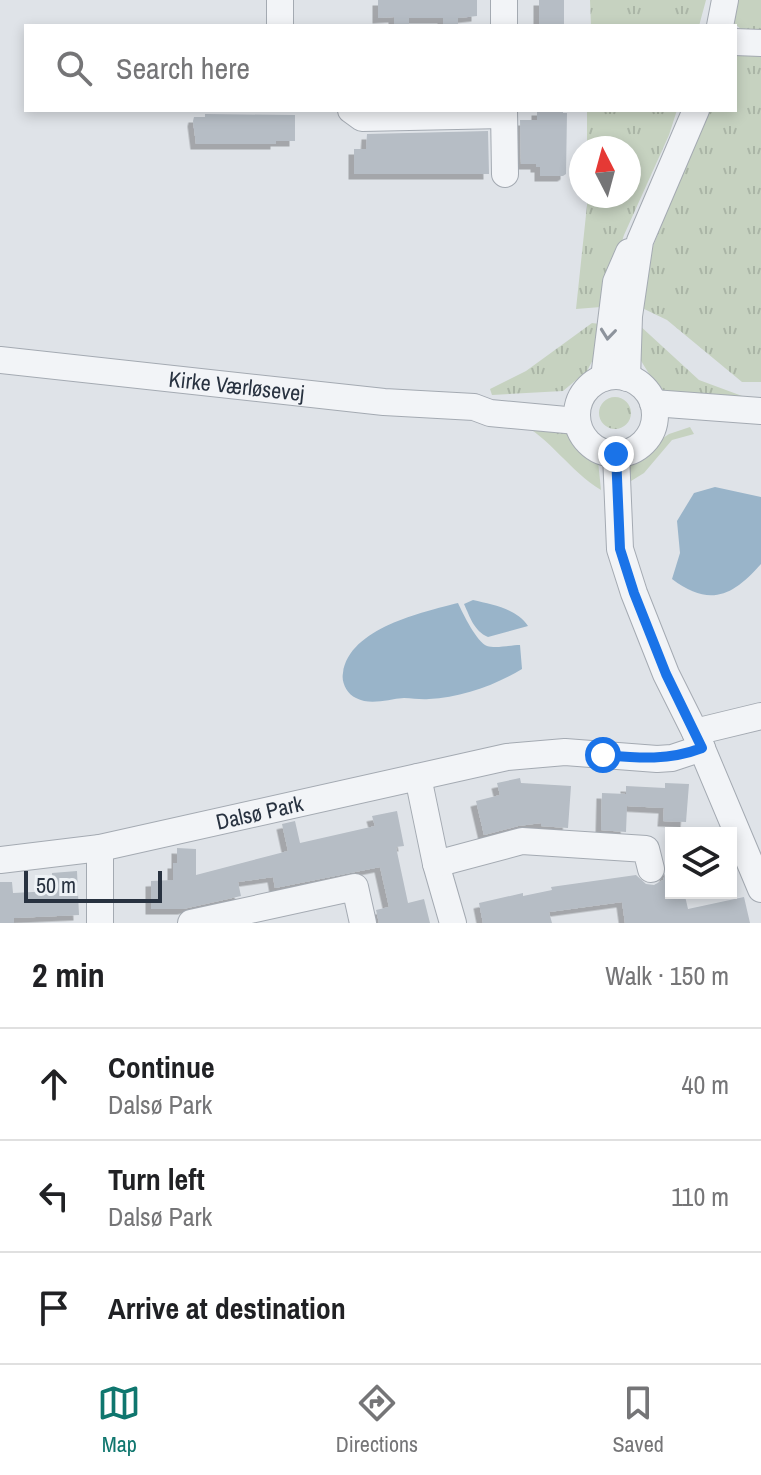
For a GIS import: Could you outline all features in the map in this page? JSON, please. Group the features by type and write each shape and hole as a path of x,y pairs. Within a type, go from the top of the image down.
{"street":[{"path":"280,0 280,24"},
{"path":"504,0 504,24"},
{"path":"720,24 725,0"},
{"path":"737,42 761,43"},
{"path":"354,112 362,118 504,113 505,174"},
{"path":"616,378 640,241 695,112"},
{"name":"Kirke Værløsevej","path":"0,360 384,402 474,407 492,402 577,414"},
{"path":"616,378 641,386 653,412 651,433 643,443 633,450 616,454 592,446 581,433 577,414 587,389 616,378"},
{"path":"653,412 761,411"},
{"path":"653,412 761,427"},
{"path":"616,454 620,549 634,593 666,674 755,864 761,889"},
{"name":"Dalsø Park","path":"0,860 100,848 507,757 565,752 672,758 698,740 761,716"},
{"path":"418,777 436,864 453,923"},
{"path":"436,864 522,841 646,849 651,869"},
{"path":"100,848 100,923"},
{"path":"191,923 355,887 363,923"}],"green space":[{"path":"590,0 706,0 700,24 591,24"},
{"path":"733,0 761,0 761,35 746,33 731,21"},
{"path":"737,55 761,55 761,382 742,382 667,320 640,307 644,269 706,112 737,112"},
{"path":"587,112 676,112 641,197 641,136 587,136"},
{"path":"587,208 636,208 624,235 601,307 576,309"},
{"path":"592,323 600,324 598,350 587,371 563,391 492,395 490,389 526,371"},
{"path":"638,324 699,380 761,403 668,395 651,377 635,351"},
{"path":"615,397 626,402 631,413 626,424 615,429 604,424 599,413 604,402"},
{"path":"518,422 561,427 598,461 601,490 540,437"},
{"path":"690,427 694,434 672,440 644,473 623,486 630,461 669,434"}],"water":[{"path":"715,487 761,497 761,564 730,591 709,595 685,588 672,579 680,553 677,521 694,493"},
{"path":"473,600 511,611 528,626 488,637 476,627 464,604"},
{"path":"458,603 479,639 487,646 520,645 522,669 477,690 441,698 368,702 347,691 343,673 348,657 359,644 390,624"}],"building":[{"path":"378,0 477,0 477,16 458,18 458,24 443,24 443,18 409,18 409,24 394,24 394,17 378,18"},
{"path":"539,0 564,0 564,24 539,24"},
{"path":"537,112 567,113 566,174 563,176 540,176 540,167 536,164 521,164 520,120 537,120"},
{"path":"205,114 295,115 295,141 276,141 276,144 196,144 194,117 205,117"},
{"path":"488,131 489,174 354,174 354,149 366,149 367,134"},
{"path":"520,778 521,783 571,786 568,828 541,826 541,823 484,835 476,801 500,795 497,783"},
{"path":"665,783 689,784 686,822 663,821 664,808 627,806 626,832 601,830 602,793 626,794 626,786 665,788"},
{"path":"397,811 404,846 396,847 408,903 424,899 430,923 379,923 376,910 389,907 380,867 275,888 273,877 238,882 241,896 183,909 151,909 151,881 173,880 177,848 196,849 196,875 288,851 282,824 295,821 300,843 375,826 372,816"},
{"path":"77,871 79,915 14,918 14,923 0,923 0,882 12,882 13,893 53,891 52,873"},
{"path":"636,875 646,884 654,885 665,875 665,899 686,899 688,909 744,897 750,923 625,923 622,902 549,912 552,923 483,923 479,903 552,890 551,887"}],"route":[{"path":"603,755 672,758 702,748 666,674 620,549 616,454"}]}
